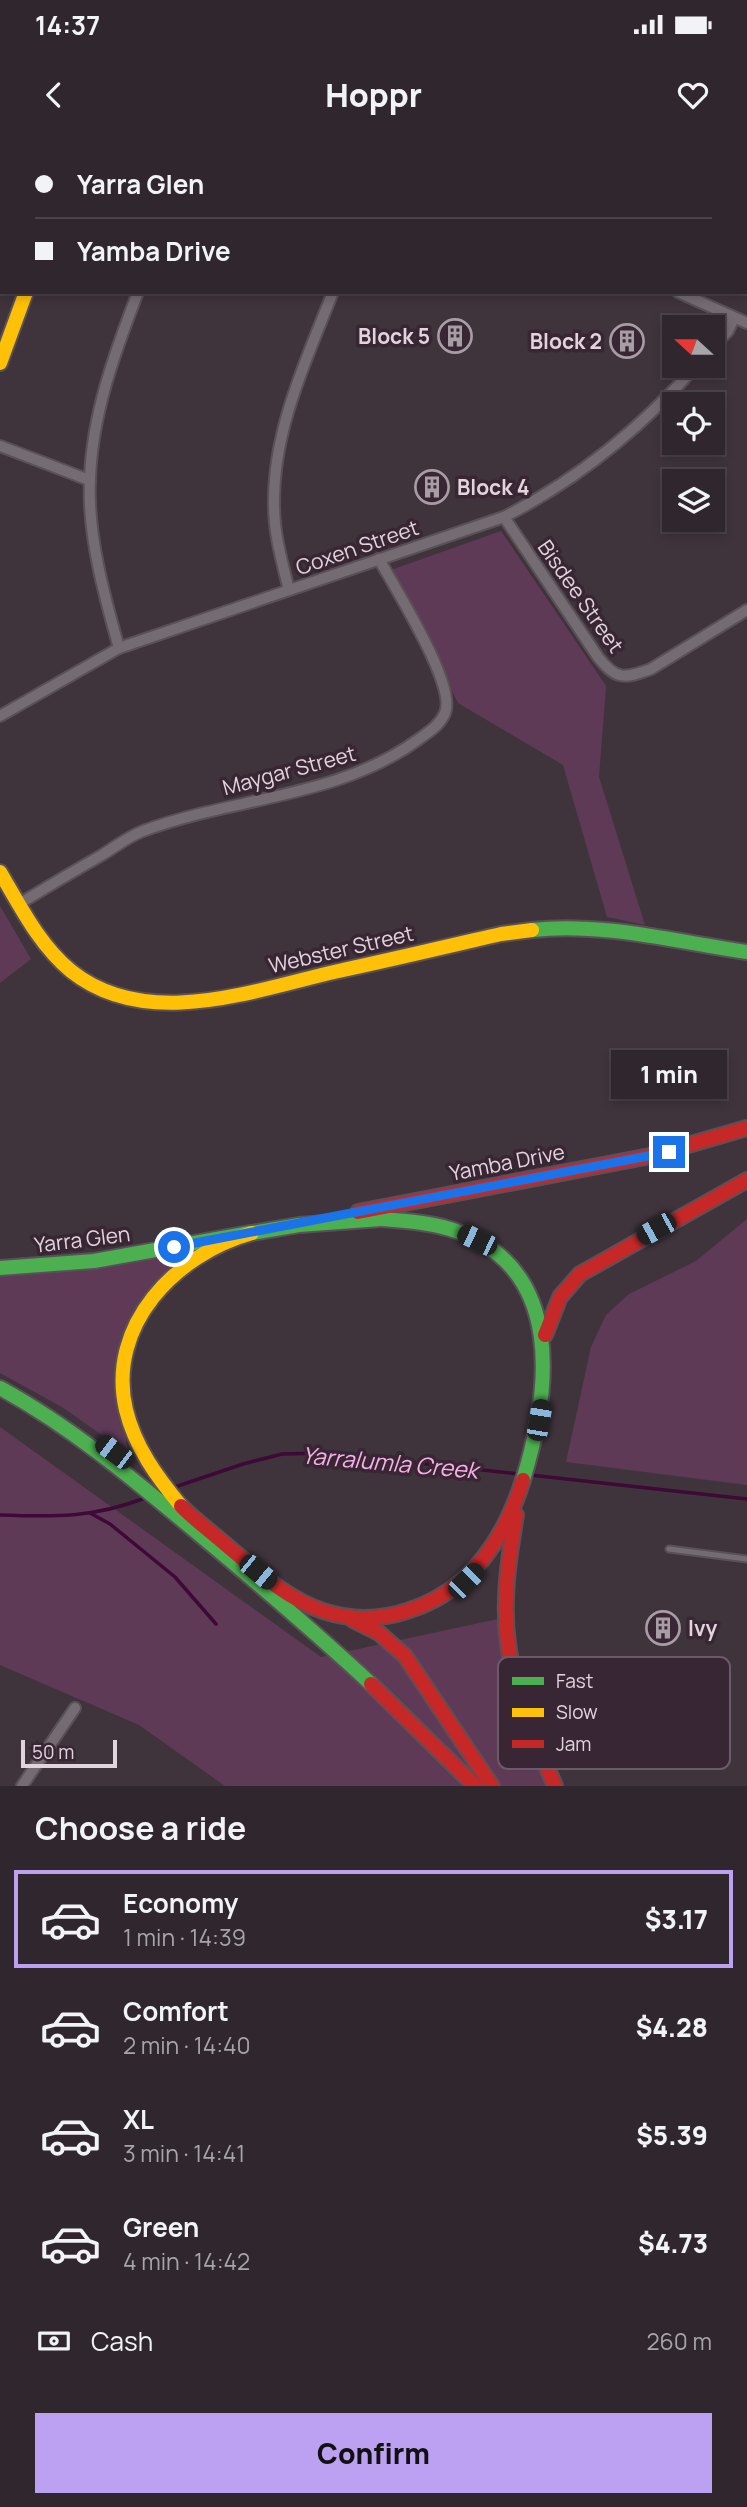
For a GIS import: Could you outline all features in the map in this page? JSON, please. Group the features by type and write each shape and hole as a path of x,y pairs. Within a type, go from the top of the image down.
{"main road":[{"path":"0,363 25,294"},
{"name":"Webster Street","path":"0,872 57,958 99,988 151,1003 210,1001 501,933 533,930 594,930 747,952"},
{"name":"Yamba Drive","path":"274,1228 650,1156 747,1128"},
{"path":"510,1657 506,1605 513,1516 534,1440 543,1393 545,1331 555,1305 565,1288 580,1274 747,1180"},
{"path":"475,1786 422,1731 191,1519 166,1488 143,1456 127,1419 122,1382 126,1352 134,1328 153,1297 183,1268 205,1252 250,1233 274,1228 394,1219 433,1224 464,1234 490,1249 521,1280 540,1320 544,1349"},
{"name":"Yarra Glen","path":"0,1268 115,1258 250,1233"},
{"path":"0,1381 64,1417 284,1592 313,1607 368,1626 388,1640 405,1656 492,1786"},
{"path":"0,1388 32,1405 124,1465"},
{"path":"345,1616 379,1618 402,1614 443,1597 476,1571 513,1516"},
{"path":"548,1769 555,1786"}],"street":[{"path":"119,648 97,558 89,480 103,390 137,294"},
{"path":"289,590 278,546 274,507 275,475 290,401 332,294"},
{"path":"682,294 747,323"},
{"path":"725,334 734,318"},
{"name":"Coxen Street","path":"0,716 119,648 504,517 540,497 626,437 684,378"},
{"path":"0,446 89,480"},
{"name":"Bisdee Street","path":"504,517 598,657 610,671 621,676 636,675 651,669 747,610"},
{"name":"Maygar Street","path":"19,904 141,831 198,814 334,782 402,752 435,727 446,712 447,693 439,671 379,559"},
{"path":"22,1786 75,1708"}],"lane":[{"path":"669,1549 747,1559"}],"shaded area":[{"path":"501,531 606,686 599,777 645,925 607,917 563,765 458,703 391,570"},
{"path":"0,906 31,959 0,983"},
{"path":"747,1219 747,1485 566,1462 591,1347 606,1315 629,1294 696,1261"},
{"path":"198,1252 143,1306 120,1410 128,1451 62,1407 0,1373 0,1276"},
{"path":"0,1427 321,1657 498,1619 504,1657 498,1657 498,1769 539,1769 546,1786 225,1786 139,1725 0,1665"}],"waterway":[{"name":"Yarralumla Creek","path":"172,1488 282,1454 327,1453 519,1474"},
{"name":"Yarralumla Creek","path":"530,1475 747,1499"},
{"name":"Yarralumla Creek","path":"0,1515 74,1515 126,1505 145,1498"},
{"path":"90,1513 110,1524 175,1577 216,1624"}],"traffic: fast":[{"path":"532,930 559,928 613,931 747,952"},
{"path":"381,1219 450,1229 488,1246 514,1271 531,1300 540,1334 543,1370 540,1407 523,1480"},
{"path":"252,1233 299,1225 381,1219"},
{"path":"0,1268 94,1261 250,1233"},
{"path":"0,1388 52,1419 124,1473 261,1587 371,1684"}],"traffic: slow":[{"path":"0,363 25,294"},
{"path":"0,872 31,925 71,971 100,989 132,999 166,1003 235,996 501,934 532,930"},
{"path":"181,1506 148,1461 130,1424 123,1379 127,1349 137,1322 153,1298 173,1276 224,1243 252,1233"}],"traffic: jam":[{"path":"358,1212 650,1156 747,1128"},
{"path":"545,1335 560,1297 580,1274 747,1180"},
{"path":"181,1506 260,1573 296,1599 333,1614 376,1617 397,1614 429,1602 466,1577 481,1561 506,1523 523,1480"},
{"path":"510,1657 506,1627 506,1595 516,1515"},
{"path":"353,1620 379,1633 405,1656 492,1786"},
{"path":"371,1684 475,1786"},
{"path":"548,1769 555,1786"}],"place":[{"name":"Block 5","path":"455,336"},
{"name":"Block 2","path":"627,341"},
{"name":"Block 4","path":"432,487"},
{"name":"Ivy","path":"663,1628"}],"route":[{"path":"174,1247 669,1152"}]}
